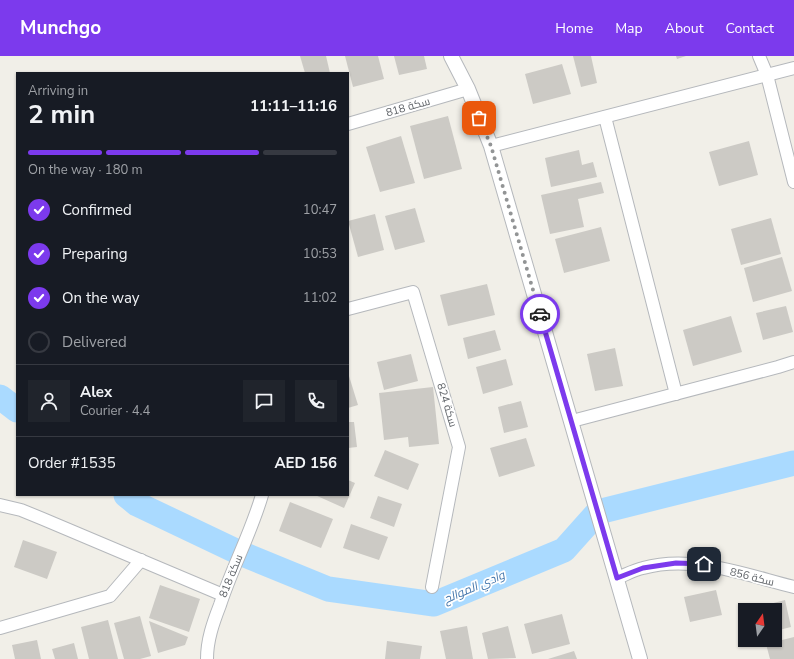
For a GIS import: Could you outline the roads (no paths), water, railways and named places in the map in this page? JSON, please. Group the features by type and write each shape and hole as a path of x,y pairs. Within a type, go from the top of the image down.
{"street":[{"path":"451,56 468,89 491,146 640,659"},
{"path":"759,56 767,75 794,182"},
{"path":"491,146 794,68"},
{"name":"سكة 818","path":"349,124 468,89"},
{"path":"605,117 676,394"},
{"name":"سكة 824","path":"349,309 413,292 459,447 432,587"},
{"path":"572,421 794,362"},
{"name":"سكة 818","path":"207,659 207,648 212,626 262,496"},
{"path":"0,505 21,510 223,595"},
{"path":"0,628 110,596 141,560"},
{"name":"سكة 856","path":"617,578 643,568 676,563 704,564 794,587"}],"waterway":[{"name":"وادي الموالح","path":"0,397 16,409"},
{"name":"وادي الموالح","path":"127,496 137,504 240,553 328,589 434,604 564,550 598,512 794,463"}]}
